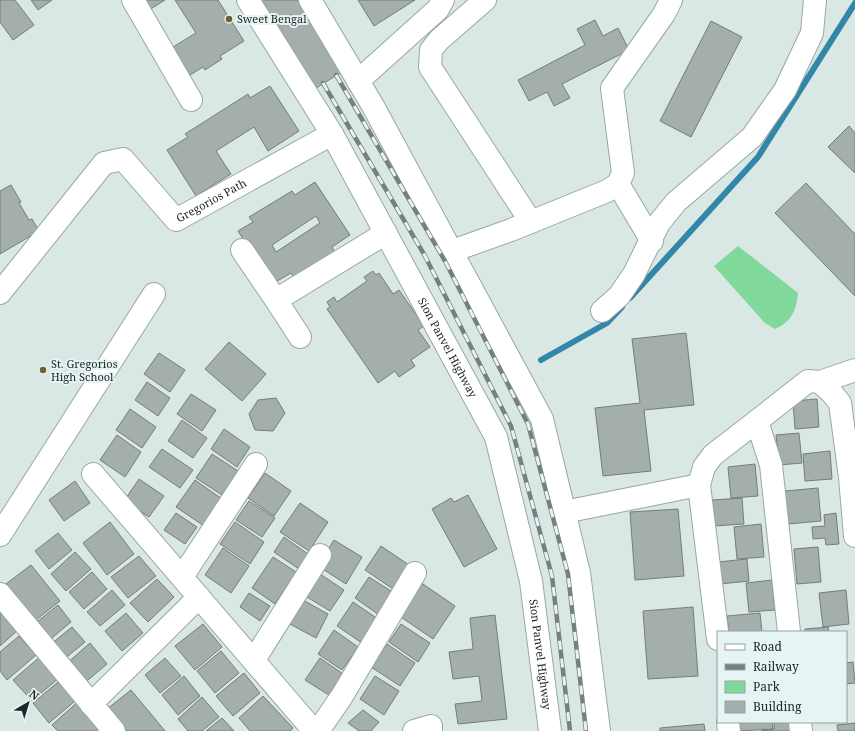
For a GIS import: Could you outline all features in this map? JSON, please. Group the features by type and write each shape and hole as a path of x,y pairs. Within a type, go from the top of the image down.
{"main road":[{"path":"133,0 191,100"},
{"name":"Sion Panvel Highway","path":"248,0 332,134 496,437 531,581 550,731"},
{"path":"310,0 373,106 542,419 579,574 599,731"},
{"path":"358,81 438,9 443,0"},
{"path":"485,0 439,40 430,50 430,67 531,222"},
{"path":"452,251 531,222 607,191 618,184 623,173 612,88 664,14 671,0"},
{"path":"602,311 618,296 634,274 652,241 659,223 676,202 752,137 785,90 812,33 815,0"},
{"name":"Gregorios Path","path":"0,293 104,163 123,158 176,220 332,134"},
{"path":"618,184 652,241"},
{"path":"276,300 386,233"},
{"path":"242,250 300,337"},
{"path":"0,535 154,294"},
{"path":"717,631 699,485 704,467 713,455 808,381 820,382 855,370"},
{"path":"820,382 840,403 850,477 855,536"},
{"path":"757,421 771,465 789,631"},
{"path":"182,577 256,464"},
{"path":"93,474 314,731"},
{"path":"564,512 699,485"},
{"path":"254,660 320,555"},
{"path":"318,731 342,696 415,573"},
{"path":"0,594 114,731"},
{"path":"91,704 199,597"},
{"path":"414,731 431,726 431,731"}],"green space":[{"path":"738,246 798,293 796,305 792,315 785,323 775,329 765,323 714,266"}],"building":[{"path":"0,0 15,0 34,25 13,40 0,22"},
{"path":"31,0 52,0 38,10"},
{"path":"143,0 165,0 149,10"},
{"path":"175,0 218,0 244,41 220,56 222,59 205,70 203,67 190,75 173,47 196,33"},
{"path":"242,0 318,0 356,63 302,97"},
{"path":"358,0 415,0 374,26"},
{"path":"595,20 603,36 618,28 629,50 562,84 570,98 554,106 547,92 529,101 518,80 585,45 577,29"},
{"path":"711,21 742,37 691,137 660,121"},
{"path":"270,86 299,131 268,151 254,127 216,151 231,174 196,196 167,150 188,137 185,134 248,94 250,98"},
{"path":"849,126 855,133 855,173 828,147"},
{"path":"315,182 350,235 332,247 335,253 295,279 291,273 272,284 238,231 253,222 249,217 292,191 295,195","holes":["316,216 320,223 276,252 272,245"]},
{"path":"806,183 855,234 855,296 775,213"},
{"path":"11,185 29,220 32,219 39,231 0,254 0,191"},
{"path":"373,271 376,275 379,273 393,294 399,290 424,326 418,330 430,347 411,360 415,366 399,377 395,371 378,383 327,309 330,307 327,302 334,297 337,302 367,281 364,277"},
{"path":"686,333 694,405 644,410 651,471 603,476 595,408 640,403 632,339"},
{"path":"229,342 266,374 242,401 205,369"},
{"path":"159,353 185,370 170,392 144,374"},
{"path":"147,382 170,398 158,416 135,400"},
{"path":"191,394 216,410 202,431 177,414"},
{"path":"276,398 285,413 273,431 255,430 249,414 258,400"},
{"path":"817,399 819,427 795,429 793,401"},
{"path":"130,409 156,427 142,448 116,430"},
{"path":"182,420 207,438 193,458 168,441"},
{"path":"224,429 250,447 237,467 211,449"},
{"path":"799,433 802,463 779,465 776,435"},
{"path":"117,435 141,452 125,477 100,460"},
{"path":"162,449 193,470 180,488 149,467"},
{"path":"830,451 832,479 805,481 803,454"},
{"path":"212,454 238,471 222,495 196,478"},
{"path":"755,464 758,496 731,498 728,467"},
{"path":"265,473 291,491 274,516 248,498"},
{"path":"139,479 164,496 149,517 124,501"},
{"path":"195,480 222,499 204,526 176,507"},
{"path":"75,481 90,503 64,521 49,500"},
{"path":"818,488 821,521 788,524 785,491"},
{"path":"468,495 497,549 464,567 432,509 451,498 454,502"},
{"path":"742,498 744,524 714,526 712,500"},
{"path":"249,501 275,518 262,537 236,520"},
{"path":"300,503 328,522 309,551 280,532"},
{"path":"678,509 684,576 635,580 630,512"},
{"path":"176,513 197,527 185,544 164,530"},
{"path":"836,513 839,544 826,545 825,538 813,539 812,527 825,526 824,515"},
{"path":"110,522 134,554 107,575 83,543"},
{"path":"235,522 264,542 250,564 220,544"},
{"path":"761,524 764,557 737,559 734,527"},
{"path":"58,533 72,550 49,569 35,551"},
{"path":"284,537 308,554 299,569 274,552"},
{"path":"334,540 362,557 346,584 318,566"},
{"path":"381,546 409,565 393,589 365,570"},
{"path":"818,547 821,582 797,584 794,549"},
{"path":"223,548 249,566 231,593 205,575"},
{"path":"75,552 91,569 66,591 51,574"},
{"path":"139,556 156,576 128,598 111,577"},
{"path":"273,557 296,572 275,604 252,588"},
{"path":"747,559 749,581 720,584 718,562"},
{"path":"31,565 60,601 32,623 2,587"},
{"path":"92,572 107,589 84,609 69,592"},
{"path":"317,572 344,590 330,611 302,594"},
{"path":"369,577 394,593 379,615 355,598"},
{"path":"157,579 174,597 148,622 130,603"},
{"path":"772,580 775,610 749,612 746,583"},
{"path":"420,582 455,606 433,639 398,615"},
{"path":"112,590 125,605 100,626 87,612"},
{"path":"846,590 849,624 823,627 819,593"},
{"path":"249,593 270,606 260,621 240,607"},
{"path":"301,599 328,614 316,638 288,623"},
{"path":"353,602 378,619 362,643 337,626"},
{"path":"58,605 71,622 47,642 33,625"},
{"path":"693,607 698,676 648,679 643,611"},
{"path":"0,609 18,630 0,646"},
{"path":"126,613 143,633 122,651 105,631"},
{"path":"760,613 762,631 729,631 727,616"},
{"path":"495,615 507,719 458,724 455,704 482,701 479,676 453,679 449,652 473,649 470,618"},
{"path":"203,624 222,647 195,670 175,646"},
{"path":"401,624 430,643 418,662 389,642"},
{"path":"72,627 85,642 63,660 50,645"},
{"path":"828,627 829,631 805,631 805,629"},
{"path":"334,630 358,647 342,670 318,654"},
{"path":"19,636 36,655 7,680 0,671 0,652"},
{"path":"90,643 107,664 82,685 65,665"},
{"path":"387,644 415,663 400,686 371,667"},
{"path":"221,651 239,673 215,693 197,671"},
{"path":"41,656 60,677 32,701 13,680"},
{"path":"165,658 181,676 160,693 145,675"},
{"path":"320,658 346,676 332,697 305,680"},
{"path":"853,662 855,683 847,684 847,663"},
{"path":"244,673 260,693 233,716 216,696"},
{"path":"184,676 200,696 178,715 162,695"},
{"path":"375,676 399,691 384,715 360,699"},
{"path":"58,682 75,701 49,723 33,703"},
{"path":"131,690 165,731 126,731 107,709"},
{"path":"263,696 293,728 290,731 250,731 239,718"},
{"path":"202,697 219,717 202,731 188,731 178,719"},
{"path":"81,699 103,724 96,731 58,731 52,725"},
{"path":"363,710 379,722 371,731 359,731 348,723"},
{"path":"222,718 234,731 206,731"},
{"path":"739,723 772,723 773,729 740,731"},
{"path":"774,723 789,723 790,731 761,731 774,729"},
{"path":"855,723 855,731 838,731 837,725"},
{"path":"704,724 705,731 660,731 660,728"}],"waterway":[{"path":"630,298 758,157 855,3"},
{"path":"541,360 607,323 622,307"}],"railway":[{"path":"336,75 445,261 528,424 568,574 586,731"},
{"path":"323,83 425,256 511,426 552,576 570,731"}],"place":[{"name":"Sweet Bengal","path":"229,19"},
{"name":"St. Gregorios High School","path":"43,370"}]}
